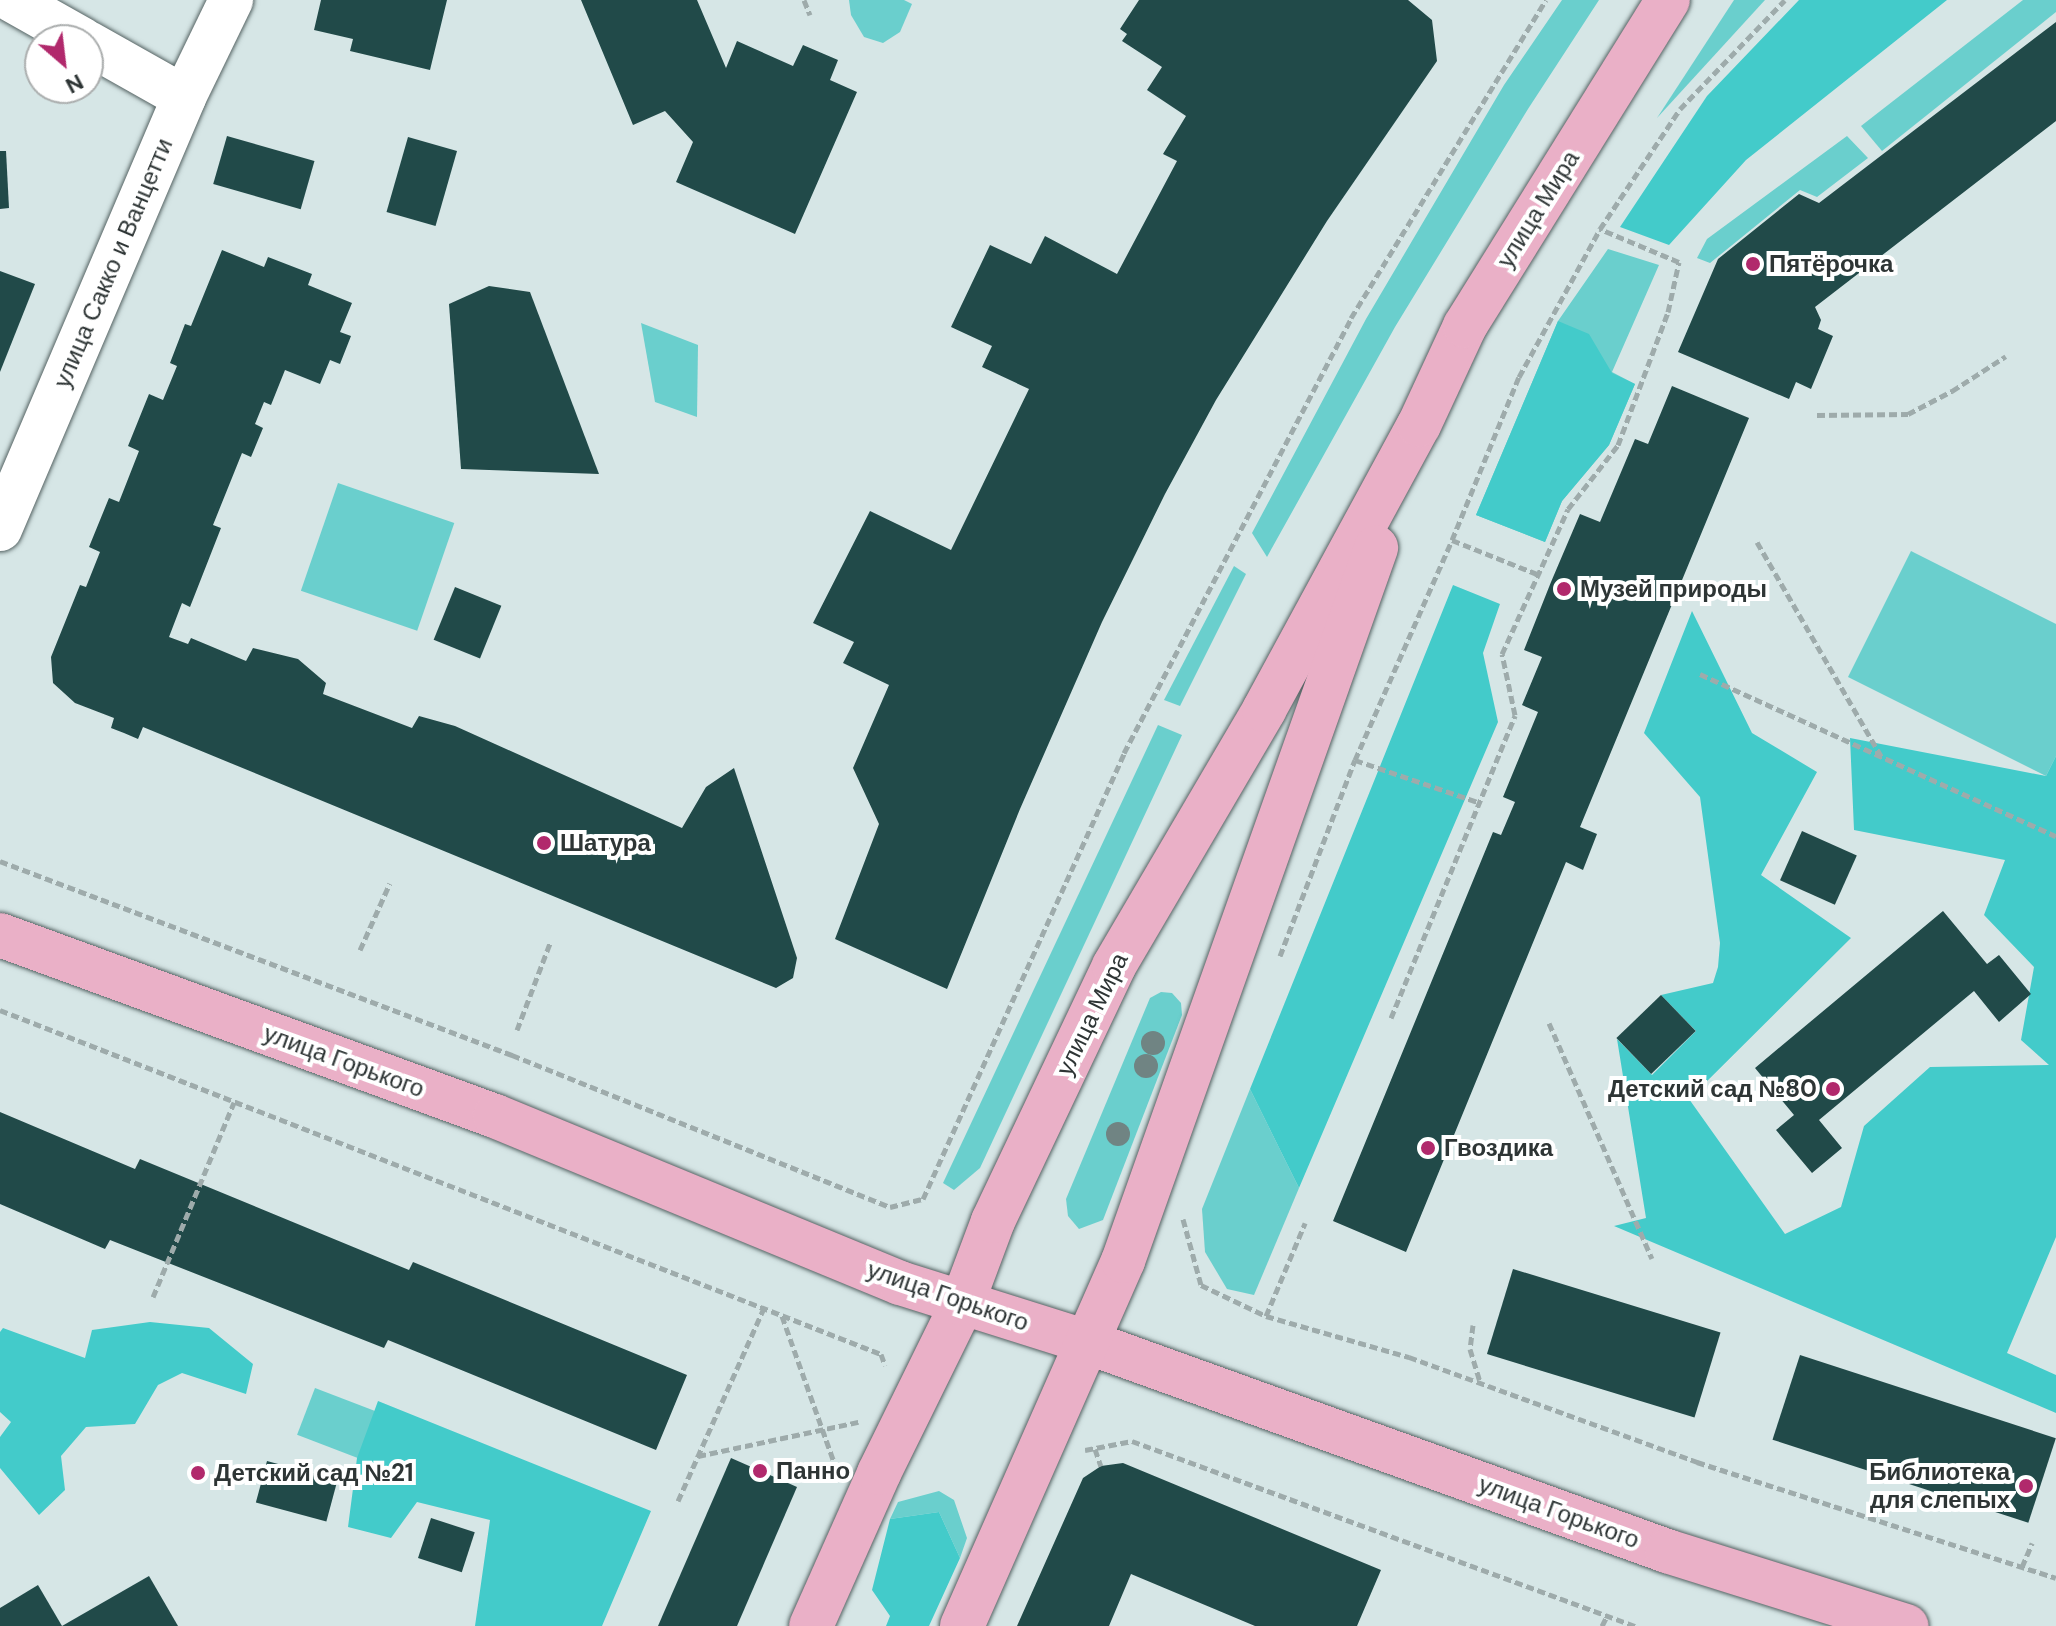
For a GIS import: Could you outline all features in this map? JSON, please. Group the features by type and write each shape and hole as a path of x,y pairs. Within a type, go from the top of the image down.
{"main road":[{"name":"улица Мира","path":"811,1626 879,1473 962,1304 993,1221 1114,966 1264,710 1419,425 1465,326 1668,0"},
{"name":"улица Мира","path":"962,1626 1123,1261 1419,425"},
{"name":"улица Горького","path":"0,935 495,1116 900,1283 1087,1342 1667,1551 1907,1626"}],"street":[{"path":"12,0 55,24"},
{"name":"улица Сакко и Ванцетти","path":"0,529 184,97 231,0"},
{"path":"104,51 184,97"}],"path":[{"path":"804,0 810,15"},
{"path":"0,861 512,1055 890,1207 923,1199 1131,739 1351,318 1546,0"},
{"path":"1277,964 1355,760 1452,540 1519,377 1600,229 1680,109 1785,0"},
{"path":"1391,1018 1515,715 1502,654 1568,509 1618,445 1655,353 1679,262 1600,229"},
{"path":"1817,415 1908,414 1952,391 2006,356"},
{"path":"1452,540 1537,574"},
{"path":"1757,542 1882,757"},
{"path":"1700,674 2056,836"},
{"path":"1355,760 1478,802"},
{"path":"360,950 390,883"},
{"path":"517,1030 550,943"},
{"path":"0,1010 881,1354"},
{"path":"1549,1023 1652,1259"},
{"path":"153,1297 234,1102"},
{"path":"1181,1212 1201,1285 1266,1316 1409,1357 1697,1462 2056,1578"},
{"path":"1266,1316 1305,1223"},
{"path":"678,1501 764,1308"},
{"path":"781,1315 836,1467"},
{"path":"1473,1325 1470,1349 1480,1383"},
{"path":"698,1456 867,1420"},
{"path":"1132,1441 1635,1626"},
{"path":"1095,1449 1101,1466"},
{"path":"2022,1567 2032,1543"},
{"path":"1602,1626 1607,1616"}],"shaded area":[{"path":"849,0 904,0 912,4 900,32 883,43 864,37 851,15"},
{"path":"1562,0 1599,0 1528,109 1395,327 1267,557 1252,533 1366,319 1504,85"},
{"path":"1734,0 1765,0 1657,118"},
{"path":"1799,0 1947,0 1746,160 1669,245 1620,227 1707,96"},
{"path":"2023,0 2056,0 2056,12 1882,151 1861,126"},
{"path":"1847,136 1868,158 1817,197 1800,190 1710,263 1697,258 1707,239"},
{"path":"1608,249 1659,265 1612,372 1635,384 1609,445 1562,501 1545,542 1476,515 1558,321"},
{"path":"1558,321 1589,334 1612,373 1635,384 1609,445 1562,501 1545,542 1476,515"},
{"path":"641,323 698,345 697,417 655,402"},
{"path":"338,483 454,523 417,631 301,591"},
{"path":"1911,551 2056,624 2056,756 2046,776 1848,677"},
{"path":"1234,566 1246,574 1180,706 1164,700"},
{"path":"1453,585 1500,604 1483,653 1498,722 1299,1188 1250,1089"},
{"path":"1692,611 1752,733 1817,772 1761,875 1851,938 1689,1099 1785,1234 1841,1207 1864,1126 1930,1067 2049,1065 2021,1040 2034,967 1984,915 2005,860 1854,830 1850,738 2046,776 2056,756 2056,1237 2007,1353 2056,1375 2056,1413 1614,1226 1646,1218 1617,1039 1652,1075 1696,1031 1661,995 1713,983 1718,967 1720,943 1700,797 1644,733"},
{"path":"1158,725 1182,735 980,1168 954,1190 943,1183"},
{"path":"1161,992 1172,993 1181,1003 1182,1015 1103,1220 1079,1229 1068,1216 1066,1199 1150,998"},
{"path":"1250,1089 1299,1188 1254,1295 1227,1289 1205,1252 1202,1209"},
{"path":"150,1322 209,1328 253,1364 246,1394 182,1373 158,1385 135,1424 86,1427 61,1456 65,1490 39,1515 0,1468 0,1437 11,1422 0,1412 0,1332 3,1328 85,1358 92,1330"},
{"path":"315,1388 451,1440 433,1487 297,1435"},
{"path":"378,1401 651,1511 602,1626 475,1626 490,1520 417,1502 391,1538 348,1527 357,1458"},
{"path":"939,1491 954,1500 967,1538 960,1558 939,1512 890,1519 898,1502"},
{"path":"939,1512 960,1558 929,1626 886,1626 890,1616 872,1590 890,1519"}],"building":[{"path":"321,0 447,0 430,70 350,51 353,39 314,30"},
{"path":"581,0 697,0 726,68 737,41 793,66 803,45 838,60 830,80 857,92 795,234 676,182 693,142 665,111 633,125"},
{"path":"1139,0 1408,0 1432,20 1437,61 1327,221 1216,400 1165,494 1102,622 1020,809 947,989 835,939 879,824 853,768 889,685 843,663 854,642 813,623 870,511 951,550 1029,389 982,367 992,346 951,327 990,245 1031,264 1045,236 1117,274 1177,161 1163,154 1186,116 1147,90 1162,67 1122,41 1127,34 1120,29"},
{"path":"2056,22 2056,121 1815,307 1821,320 1818,329 1833,336 1811,389 1796,382 1789,399 1678,352 1718,259 1799,194 1819,203"},
{"path":"227,136 314,161 301,209 213,184"},
{"path":"408,137 457,151 436,226 387,212"},
{"path":"0,151 6,151 9,208 0,209"},
{"path":"222,250 264,267 268,257 312,274 308,285 352,303 340,332 351,336 340,364 330,360 320,384 285,370 271,405 264,402 255,424 263,428 251,457 242,453 213,525 221,528 190,607 182,603 169,637 188,644 191,638 246,661 253,648 298,659 326,683 323,694 412,728 419,716 455,726 682,828 706,787 734,768 797,958 793,978 776,988 143,727 138,739 111,728 114,718 75,703 53,683 51,657 80,585 86,587 100,552 89,547 109,498 119,502 139,451 128,446 149,394 163,400 177,366 170,363 185,324 191,326"},
{"path":"0,271 35,284 0,372"},
{"path":"489,286 530,292 599,474 461,469 449,304"},
{"path":"1672,386 1749,418 1580,827 1597,834 1583,870 1566,862 1406,1252 1333,1221 1493,832 1501,835 1515,802 1503,797 1538,712 1522,705 1542,657 1524,650 1551,582 1580,514 1600,522 1635,439 1648,444"},
{"path":"455,587 501,606 480,659 434,640"},
{"path":"1802,831 1857,855 1835,905 1780,880"},
{"path":"1943,911 1987,964 1999,955 2031,994 1999,1022 1974,991 1819,1120 1842,1148 1812,1173 1776,1130 1794,1115 1755,1068"},
{"path":"1661,995 1696,1031 1651,1074 1616,1038"},
{"path":"0,1112 135,1169 140,1159 409,1270 413,1262 687,1375 656,1450 388,1340 384,1348 110,1240 105,1249 0,1204"},
{"path":"1513,1269 1721,1332 1694,1418 1487,1354"},
{"path":"1800,1355 2056,1438 2028,1523 1772,1440"},
{"path":"731,1458 797,1487 737,1626 658,1626"},
{"path":"267,1461 338,1480 326,1521 256,1503"},
{"path":"1123,1463 1381,1570 1357,1626 1255,1626 1131,1574 1109,1626 1017,1626 1083,1478 1101,1466"},
{"path":"431,1518 475,1532 462,1572 418,1558"},
{"path":"149,1576 178,1626 62,1626"},
{"path":"38,1585 62,1626 0,1626 0,1608"}],"place":[{"name":"Пятёрочка","path":"1753,264"},
{"name":"Музей природы","path":"1564,589"},
{"name":"Шатура","path":"544,843"},
{"name":"Детский сад №80","path":"1833,1089"},
{"name":"Гвоздика","path":"1428,1148"},
{"name":"Панно","path":"760,1471"},
{"name":"Детский сад №21","path":"198,1473"},
{"name":"Библиотека для слепых","path":"2026,1486"}]}
